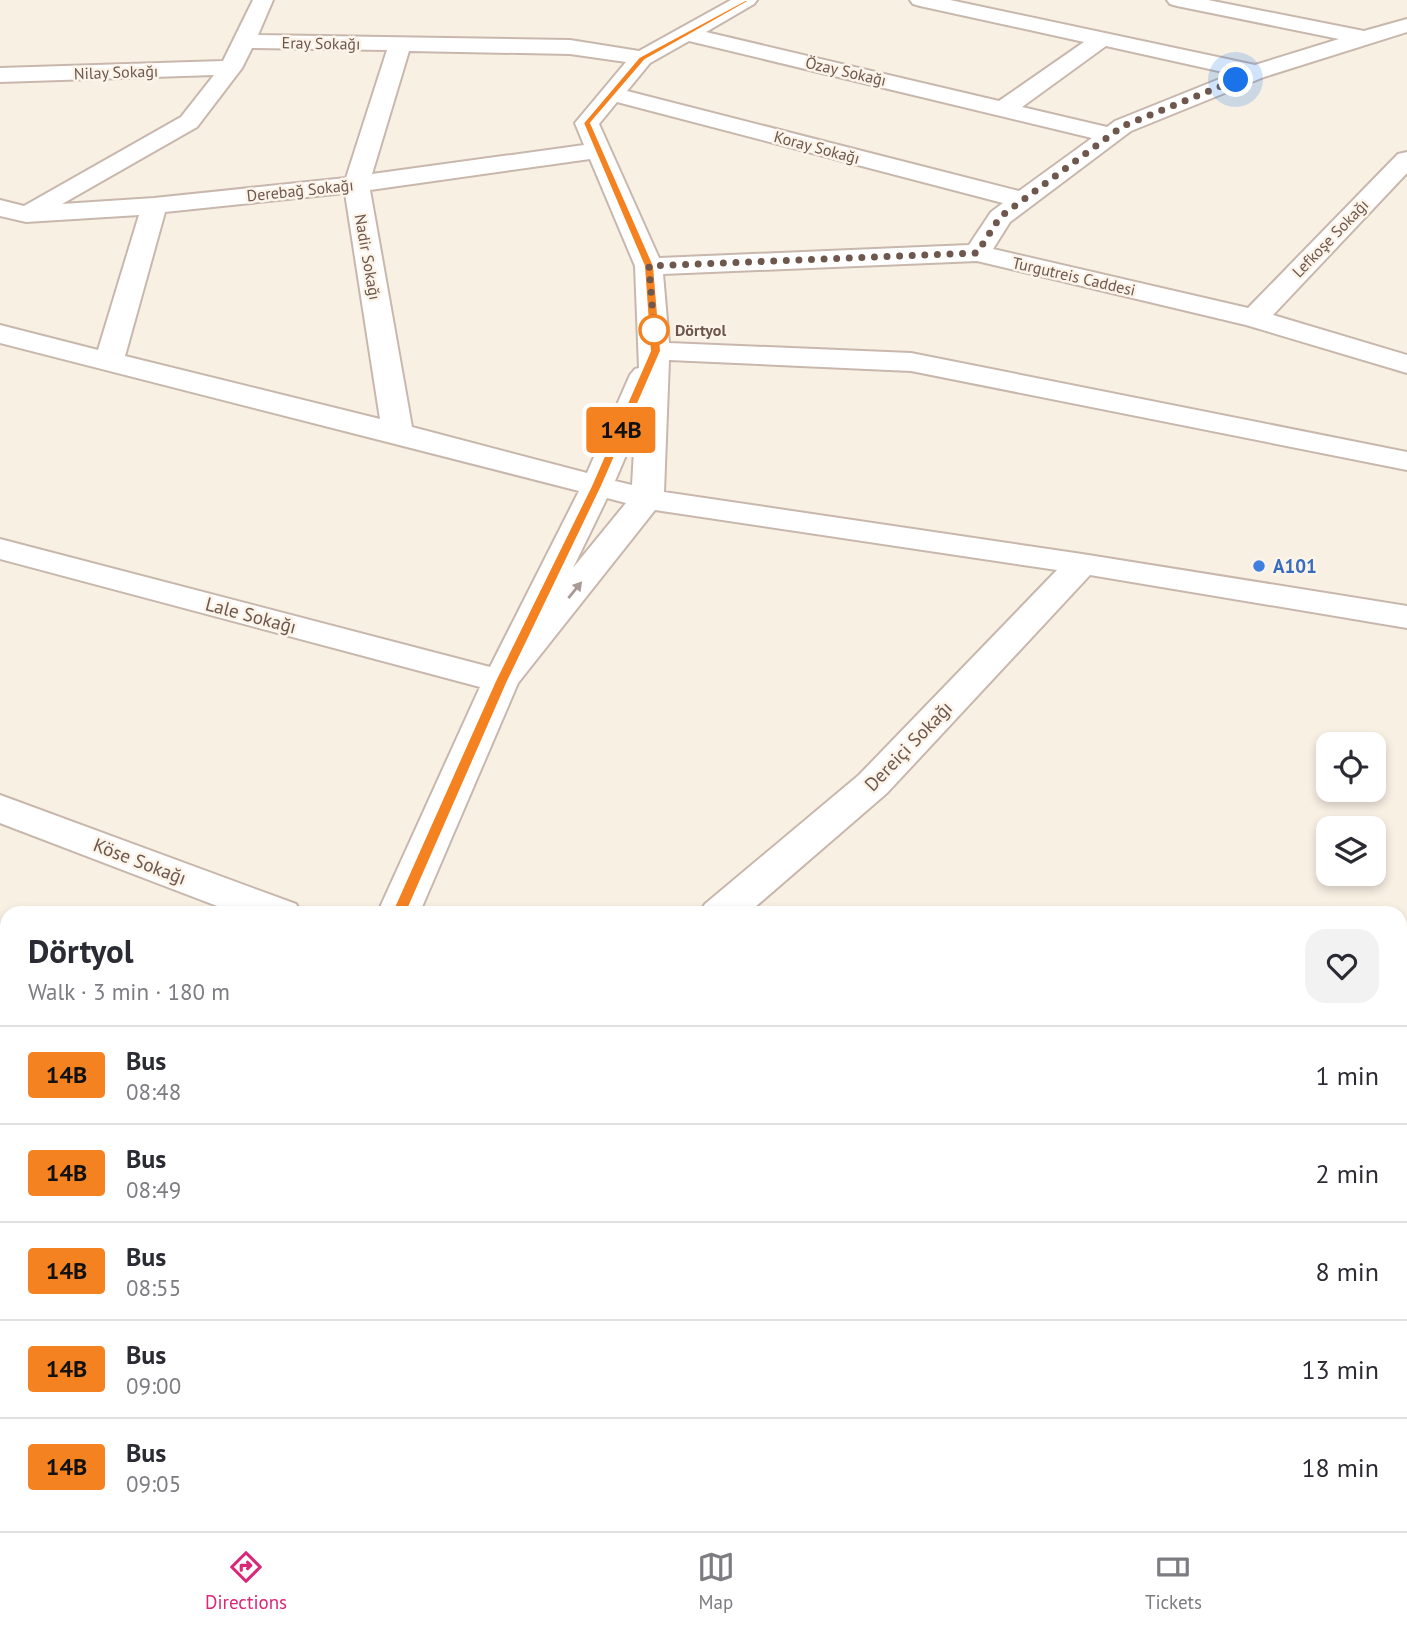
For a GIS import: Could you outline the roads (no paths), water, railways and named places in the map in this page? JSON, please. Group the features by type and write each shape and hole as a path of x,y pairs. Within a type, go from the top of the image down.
{"street":[{"path":"0,231 189,122 231,68 262,0"},
{"path":"501,681 647,499 655,351 649,266 587,123 642,58 747,0"},
{"path":"920,0 1256,72"},
{"path":"1177,0 1366,38"},
{"path":"977,253 1000,217 1123,126 1256,72 1407,24"},
{"name":"Özay Sokağı","path":"688,34 1111,135"},
{"path":"1003,109 1102,39"},
{"name":"Eray Sokağı","path":"243,41 570,47 642,58"},
{"name":"Nadir Sokağı","path":"398,433 356,184 400,44"},
{"name":"Nilay Sokağı","path":"0,75 231,68"},
{"name":"Koray Sokağı","path":"612,94 1023,201"},
{"name":"Derebağ Sokağı","path":"0,208 26,214 155,206 356,184 599,150"},
{"name":"Lefkoşe Sokağı","path":"1254,318 1407,159"},
{"path":"109,361 155,206"},
{"name":"Turgutreis Caddesi","path":"649,266 977,253 1254,318 1407,364"},
{"path":"0,334 398,433 647,499 1082,564 1407,617"},
{"path":"655,351 911,362 1407,461"},
{"path":"402,906 501,681 597,486 655,351"},
{"name":"Lale Sokağı","path":"0,549 501,681"},
{"name":"Dereiçi Sokağı","path":"729,906 873,784 1082,564"},
{"name":"Köse Sokağı","path":"0,808 260,906"}],"place":[{"name":"Dörtyol","path":"654,330"},
{"name":"A101","path":"1259,566"}]}
